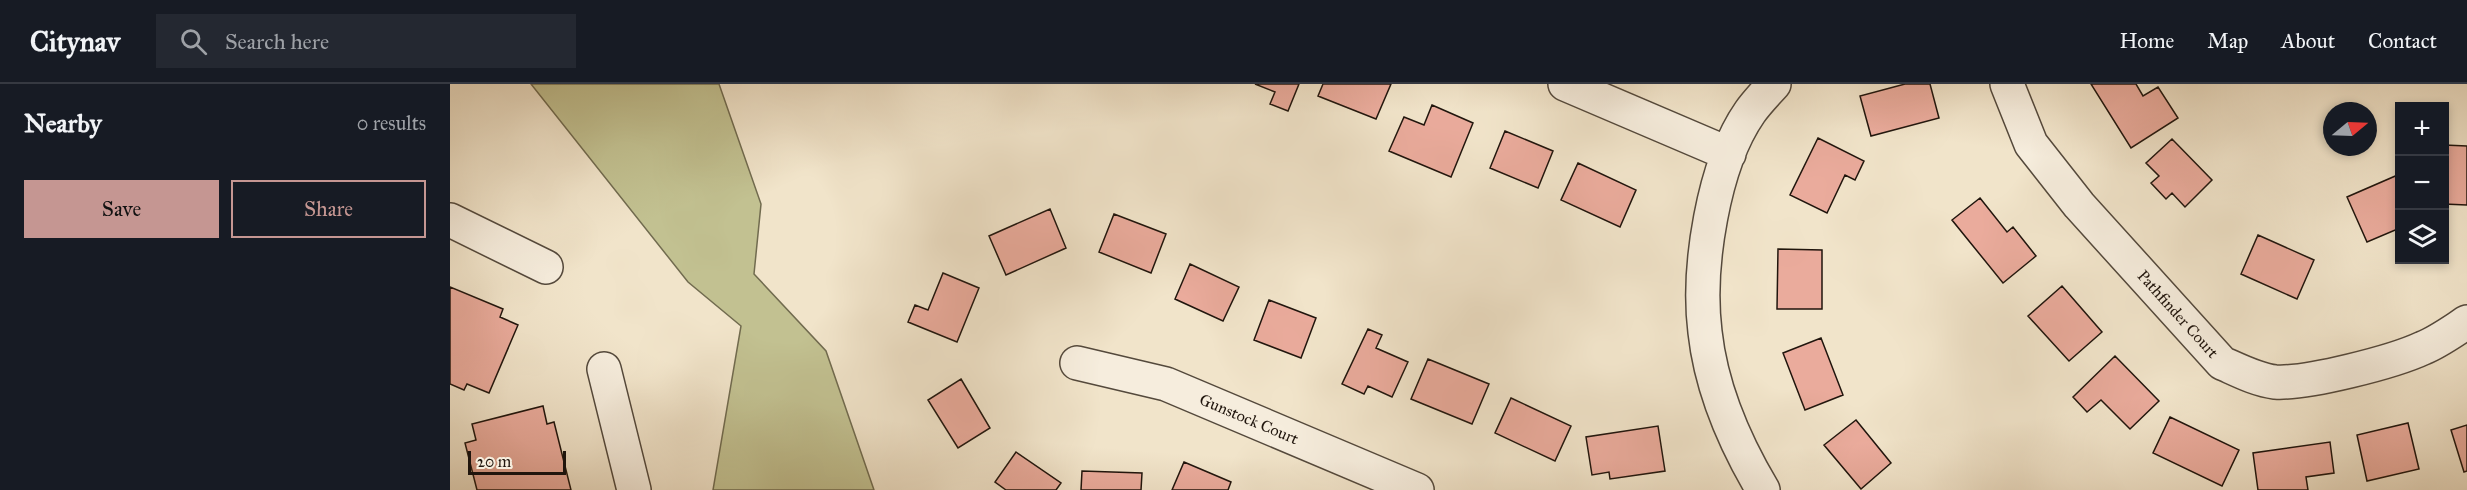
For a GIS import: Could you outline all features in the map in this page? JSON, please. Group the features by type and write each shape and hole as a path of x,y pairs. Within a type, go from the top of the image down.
{"street":[{"path":"1564,84 1729,154"},
{"path":"1763,490 1746,461 1718,389 1705,333 1703,286 1708,225 1729,154 1749,113 1774,84"},
{"name":"Pathfinder Court","path":"2007,84 2031,144 2079,205 2222,363 2244,374 2273,382 2306,380 2393,359 2424,348 2467,322"},
{"path":"450,220 546,267"},
{"name":"Gunstock Court","path":"1077,363 1166,384 1417,490"},
{"path":"604,369 634,490"}],"shaded area":[{"path":"531,84 719,84 761,204 754,274 826,351 874,490 713,490 741,326 688,282"}],"building":[{"path":"1255,84 1299,84 1288,111 1270,104 1275,92"},
{"path":"1323,84 1391,84 1376,119 1318,96"},
{"path":"1905,84 1930,84 1939,118 1871,136 1860,96"},
{"path":"2091,84 2136,84 2143,96 2158,87 2178,118 2131,148"},
{"path":"1432,105 1473,123 1451,177 1389,151 1404,117 1424,125"},
{"path":"1505,131 1553,151 1538,188 1490,168"},
{"path":"1818,138 1864,161 1855,180 1845,175 1827,213 1790,195"},
{"path":"2172,139 2212,180 2185,207 2172,193 2166,199 2151,183 2159,176 2146,163"},
{"path":"2449,145 2467,146 2467,205 2449,204"},
{"path":"1578,163 1636,190 1620,227 1561,200"},
{"path":"2395,176 2395,230 2367,242 2347,197"},
{"path":"1980,198 2007,232 2013,227 2036,256 2003,283 1952,220"},
{"path":"1050,209 1066,248 1006,275 989,236"},
{"path":"1114,214 1166,234 1151,273 1099,252"},
{"path":"2258,235 2314,260 2297,299 2241,274"},
{"path":"1778,249 1822,250 1822,309 1777,309"},
{"path":"1190,264 1239,287 1223,321 1175,299"},
{"path":"943,273 979,288 957,342 908,322 915,305 928,310"},
{"path":"2062,286 2102,332 2069,361 2028,316"},
{"path":"450,287 503,309 500,317 518,325 489,393 467,384 464,390 450,384"},
{"path":"1269,300 1316,318 1301,358 1254,340"},
{"path":"1368,329 1382,335 1376,348 1408,362 1392,397 1368,386 1364,394 1342,384"},
{"path":"1821,338 1843,395 1805,410 1783,353"},
{"path":"2115,356 2159,401 2130,429 2101,400 2087,412 2073,397"},
{"path":"1428,359 1489,384 1472,424 1411,399"},
{"path":"961,379 990,428 958,448 928,400"},
{"path":"1511,398 1571,426 1555,461 1495,433"},
{"path":"543,406 547,424 554,422 571,490 477,490 465,443 476,440 472,424"},
{"path":"2170,417 2239,450 2222,486 2153,453"},
{"path":"1856,420 1891,463 1861,489 1824,445"},
{"path":"2408,423 2419,469 2367,481 2357,435"},
{"path":"2467,425 2467,471 2464,472 2451,430"},
{"path":"1658,426 1665,471 1610,479 1609,472 1592,475 1586,437"},
{"path":"2330,442 2334,473 2306,477 2308,490 2258,490 2253,453"},
{"path":"1016,452 1061,483 1056,490 1006,490 995,482"},
{"path":"1184,462 1231,482 1228,490 1172,490"},
{"path":"1082,471 1142,473 1141,490 1081,490"}]}
